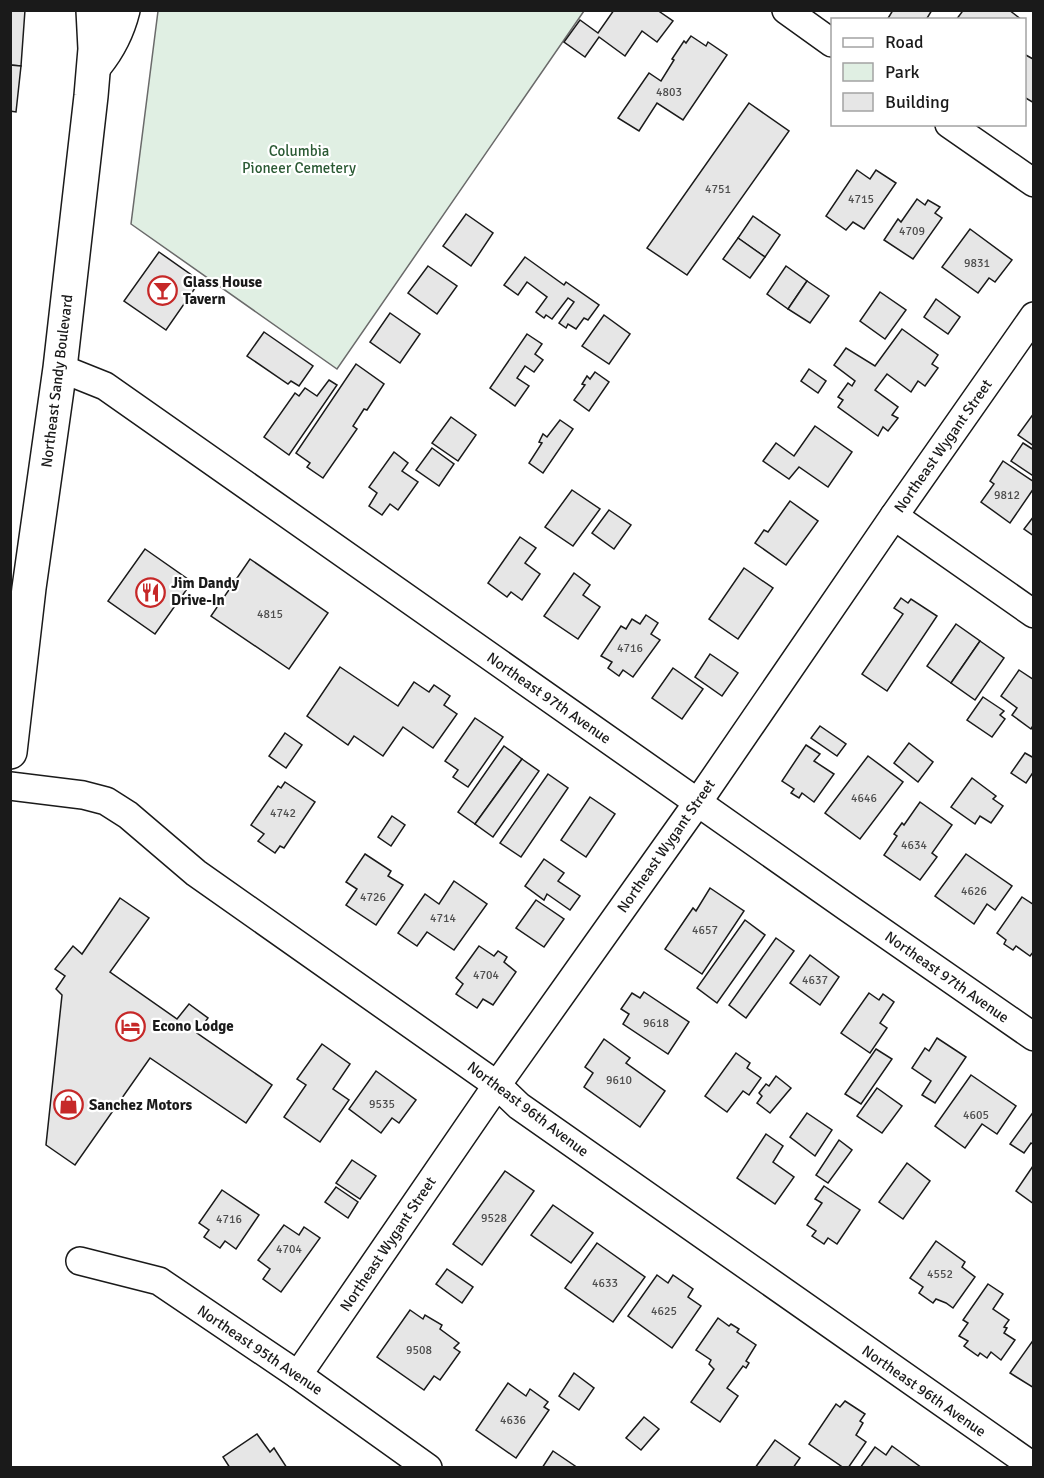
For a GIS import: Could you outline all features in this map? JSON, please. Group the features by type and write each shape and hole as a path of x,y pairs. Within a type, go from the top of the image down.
{"main road":[{"name":"Northeast Sandy Boulevard","path":"10,752 29,588 60,368 93,68 95,33 93,10"},
{"path":"93,68 116,33 123,10"}],"street":[{"path":"786,10 831,42"},
{"path":"952,126 1034,183"},
{"name":"Northeast Wygant Street","path":"298,1375 497,1085 698,802 1034,316"},
{"name":"Northeast 97th Avenue","path":"60,368 105,386 1034,1037"},
{"path":"894,516 1034,614"},
{"name":"Northeast 96th Avenue","path":"10,786 83,795 106,801 121,810 196,873 497,1085 519,1106 1034,1467"},
{"name":"Northeast 95th Avenue","path":"80,1261 159,1281 428,1467"}],"green space":[{"name":"Columbia Pioneer Cemetery","path":"158,10 584,11 337,369 131,224"}],"building":[{"path":"10,10 25,10 21,66 10,65"},
{"path":"614,10 657,10 673,21 657,42 642,31 625,56 599,37 585,57 564,42 580,20 598,33"},
{"path":"893,10 932,10 927,18 888,18"},
{"path":"959,10 1009,10 1019,18 958,18 962,12"},
{"path":"691,36 706,46 708,42 727,55 683,120 657,103 639,131 618,118 649,73 661,81 684,41 686,43"},
{"path":"1026,55 1034,58 1034,103 1026,98"},
{"path":"10,65 21,66 16,112 10,111"},
{"path":"749,103 789,131 687,275 647,248"},
{"path":"857,170 870,179 876,170 896,183 864,229 853,222 846,230 826,216"},
{"path":"917,199 925,205 928,200 940,207 935,213 942,218 913,259 884,240 898,219 901,222"},
{"path":"466,214 493,233 471,266 443,246"},
{"path":"753,216 780,235 765,257 738,238"},
{"path":"970,229 1012,260 995,282 989,278 978,293 942,267"},
{"path":"738,238 765,257 750,278 723,259"},
{"name":"Glass House Tavern","path":"159,252 200,281 166,330 124,301"},
{"path":"525,257 564,285 566,282 599,305 588,320 584,318 576,329 568,324 566,328 559,323 574,302 568,298 552,319 546,315 544,318 536,312 547,297 527,282 518,295 504,285"},
{"path":"428,266 457,286 437,314 408,293"},
{"path":"786,266 807,281 788,309 767,294"},
{"path":"807,281 829,296 810,323 788,309"},
{"path":"880,292 906,310 885,339 860,321"},
{"path":"936,299 960,317 948,334 924,317"},
{"path":"390,313 420,334 400,363 370,342"},
{"path":"604,315 630,334 609,364 582,346"},
{"path":"902,329 938,355 932,364 938,368 925,386 918,381 911,392 887,374 875,390 898,407 892,415 898,418 888,431 883,427 878,436 838,407 843,400 838,397 848,383 852,386 855,381 834,365 846,348 875,366"},
{"path":"264,332 313,366 299,386 291,381 288,384 247,356"},
{"path":"527,334 542,344 535,354 543,360 534,372 525,366 517,378 529,386 515,406 490,388"},
{"path":"356,364 384,384 367,410 364,409 353,426 357,429 323,478 307,467 310,463 296,453"},
{"path":"809,369 826,381 818,393 801,381"},
{"path":"595,372 609,382 589,411 574,400 585,385 582,384 587,376 590,379"},
{"path":"329,380 337,385 289,455 264,437 295,393 299,396 305,388 317,396"},
{"path":"1034,413 1034,446 1018,435"},
{"path":"451,417 476,435 458,461 432,443"},
{"path":"560,420 573,429 543,473 529,463 542,443 539,442 543,434 547,437"},
{"path":"815,426 852,452 828,487 799,467 789,479 763,461 776,443 794,456"},
{"path":"1023,443 1034,450 1034,473 1032,475 1011,461"},
{"path":"432,448 454,464 439,486 416,470"},
{"path":"394,452 408,463 402,471 418,482 398,510 390,504 382,515 369,506 377,493 369,487"},
{"path":"1003,461 1034,482 1034,488 1010,523 981,502 994,484 990,481"},
{"path":"572,490 600,509 573,546 545,527"},
{"path":"790,501 818,521 786,565 755,543 764,530 768,532"},
{"path":"609,510 631,525 614,549 592,533"},
{"path":"1034,516 1034,536 1024,529"},
{"path":"520,537 536,548 525,563 540,574 522,600 511,592 507,597 488,583"},
{"name":"Jim Dandy Drive-In","path":"145,549 192,582 155,634 108,601"},
{"path":"250,559 328,613 289,669 211,616"},
{"path":"744,568 773,588 738,639 709,619"},
{"path":"574,573 590,585 583,595 600,607 578,639 544,616"},
{"path":"901,598 908,603 911,599 937,616 887,691 862,674 903,614 894,608"},
{"path":"646,615 658,623 651,634 660,640 633,677 623,670 619,676 608,668 612,662 601,656 621,626 626,629 632,619 640,624"},
{"path":"956,624 980,641 951,683 927,666"},
{"path":"980,641 1004,658 975,700 951,683"},
{"path":"710,654 738,673 722,696 695,677"},
{"path":"340,667 398,706 414,682 429,692 434,685 450,696 444,705 457,714 433,748 403,727 383,756 354,736 348,745 307,716"},
{"path":"673,668 703,689 682,719 652,698"},
{"path":"1019,670 1034,680 1034,724 1031,729 1012,715 1017,708 1001,696"},
{"path":"983,697 1004,711 1000,715 1005,719 992,737 967,720"},
{"path":"475,718 503,737 468,787 453,777 458,770 445,761"},
{"path":"820,726 846,744 837,756 811,738"},
{"path":"285,733 302,745 286,768 269,756"},
{"path":"909,743 933,762 918,782 894,763"},
{"path":"806,745 820,754 814,761 834,774 814,802 802,793 799,798 791,793 794,789 782,781"},
{"path":"504,746 522,759 475,824 458,812"},
{"path":"1025,753 1034,758 1034,771 1026,783 1011,773"},
{"path":"868,756 903,782 860,839 825,813"},
{"path":"522,759 539,771 493,837 475,824"},
{"path":"548,774 568,788 521,857 500,843"},
{"path":"972,778 996,796 993,799 1003,806 991,823 980,816 975,824 951,807"},
{"path":"285,782 315,802 284,848 280,846 275,853 258,841 264,834 251,825 278,786 281,788"},
{"path":"590,797 615,814 586,857 561,840"},
{"path":"920,802 952,825 932,853 937,857 920,880 884,855 897,836 894,834 902,823 904,825"},
{"path":"392,816 405,825 391,846 378,837"},
{"path":"365,854 391,871 388,876 403,885 376,925 346,905 357,889 346,882"},
{"path":"966,854 1012,886 995,910 987,904 974,924 935,896"},
{"path":"544,859 564,873 558,881 580,896 570,910 547,894 544,900 525,886"},
{"path":"454,881 487,904 454,950 427,932 417,946 398,933 425,894 439,904"},
{"path":"710,888 744,911 702,974 665,949 693,908 696,911"},
{"path":"1022,897 1034,905 1034,951 1030,956 1016,946 1013,950 1004,944 1006,940 997,933"},
{"name":"Econo Lodge","path":"120,898 149,918 110,972 177,1019 189,1004 208,1018 197,1033 272,1085 246,1123 150,1058 75,1165 46,1145 62,995 56,989 65,976 55,969 73,946 82,954"},
{"path":"536,900 564,919 544,947 516,928"},
{"path":"745,920 765,935 717,1003 697,988"},
{"path":"776,938 794,951 746,1018 729,1005"},
{"path":"479,946 494,956 498,951 507,957 504,962 516,972 493,1005 483,999 477,1008 456,994 463,984 456,978"},
{"path":"810,955 839,977 820,1005 790,983"},
{"path":"644,992 689,1022 668,1054 623,1024 629,1014 621,1009 632,993 640,998"},
{"path":"869,993 879,1000 883,994 894,1002 880,1023 887,1028 870,1053 841,1033"},
{"path":"937,1038 966,1057 935,1103 922,1095 931,1081 912,1068 925,1048 929,1051"},
{"path":"604,1039 630,1058 626,1063 665,1091 640,1127 584,1087 593,1073 585,1067"},
{"path":"322,1044 350,1064 333,1089 349,1100 320,1142 284,1117 306,1085 297,1079"},
{"path":"876,1049 892,1059 861,1104 845,1094"},
{"path":"736,1053 750,1063 747,1068 761,1078 749,1095 743,1091 727,1112 705,1096"},
{"path":"376,1071 416,1100 399,1123 392,1118 381,1133 349,1109"},
{"path":"971,1075 1016,1106 997,1134 982,1124 965,1148 935,1126"},
{"path":"776,1076 791,1088 770,1113 757,1103 762,1096 759,1093 766,1084 769,1086"},
{"path":"877,1088 902,1106 882,1133 857,1116"},
{"path":"1034,1111 1034,1145 1031,1143 1024,1153 1010,1144"},
{"path":"807,1113 832,1130 815,1156 790,1137"},
{"path":"766,1134 783,1146 773,1162 794,1177 775,1204 737,1178"},
{"path":"839,1140 852,1150 828,1183 816,1175"},
{"path":"352,1160 376,1176 360,1199 336,1183"},
{"path":"907,1163 930,1181 903,1219 879,1202"},
{"path":"1034,1167 1034,1204 1016,1191"},
{"path":"505,1171 534,1191 482,1265 453,1244"},
{"path":"824,1186 860,1210 837,1244 828,1238 824,1244 812,1236 816,1231 807,1225 822,1203 815,1199"},
{"path":"336,1187 358,1202 348,1218 325,1202"},
{"path":"222,1190 259,1215 236,1249 225,1241 220,1248 204,1237 209,1230 199,1223"},
{"path":"553,1205 593,1233 571,1263 531,1235"},
{"path":"284,1225 299,1235 304,1227 320,1238 281,1292 263,1279 270,1269 258,1260"},
{"path":"936,1241 965,1262 962,1267 975,1277 953,1308 936,1299 933,1303 919,1293 923,1287 910,1278"},
{"path":"597,1243 645,1277 613,1322 565,1288"},
{"path":"447,1269 473,1287 462,1303 436,1284"},
{"path":"657,1275 668,1283 673,1275 693,1289 688,1297 701,1306 672,1348 628,1316"},
{"path":"988,1284 1003,1294 993,1309 1009,1320 1004,1327 1007,1328 1004,1333 1015,1340 1001,1360 991,1352 987,1358 980,1353 978,1356 964,1346 968,1341 959,1336 968,1323 963,1320"},
{"path":"410,1310 423,1319 425,1315 442,1325 440,1329 459,1343 454,1348 460,1352 440,1380 434,1376 424,1390 377,1357"},
{"path":"718,1318 729,1326 731,1324 739,1329 737,1332 756,1345 746,1361 749,1363 746,1368 743,1366 727,1388 738,1396 720,1422 691,1402 714,1369 709,1364 711,1360 696,1350"},
{"path":"1034,1339 1034,1388 1010,1373"},
{"path":"574,1373 594,1388 579,1410 559,1396"},
{"path":"508,1383 526,1396 530,1389 548,1402 544,1407 549,1410 516,1458 476,1430"},
{"path":"845,1401 865,1414 860,1421 863,1423 856,1435 866,1442 848,1468 844,1468 809,1444 836,1404 840,1407"},
{"path":"644,1417 659,1429 641,1450 626,1438"},
{"path":"257,1434 270,1452 274,1448 287,1468 230,1468 223,1457"},
{"path":"775,1440 800,1458 793,1468 755,1468"},
{"path":"892,1446 922,1468 860,1468 875,1447 886,1455"},
{"path":"553,1451 578,1468 542,1468"}],"place":[{"name":"Glass House Tavern","path":"162,291"},
{"name":"Jim Dandy Drive-In","path":"150,592"},
{"name":"Econo Lodge","path":"131,1026"},
{"name":"Sanchez Motors","path":"68,1105"}]}
